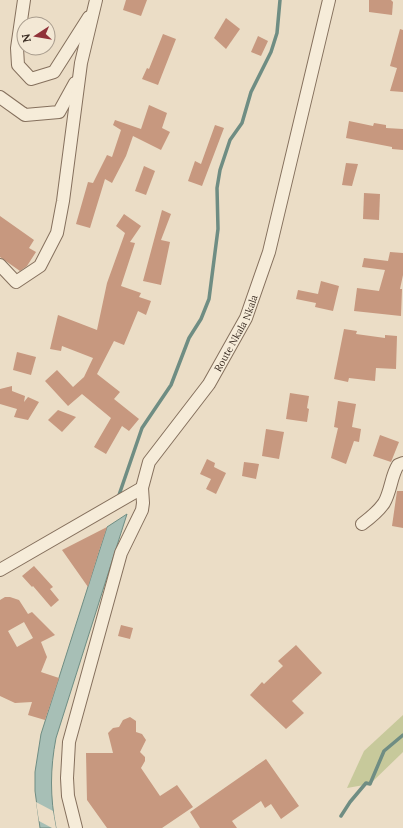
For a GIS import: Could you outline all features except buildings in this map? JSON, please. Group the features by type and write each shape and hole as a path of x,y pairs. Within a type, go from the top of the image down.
{"street":[{"path":"24,0 18,48 18,65 31,79 54,72 95,5"},
{"name":"Route Nkala Nkala","path":"76,828 68,796 67,778 70,742 121,553 142,510 142,488 150,462 210,384 246,318 269,252 329,0"},
{"path":"0,265 16,282 40,266 57,233 63,201 79,76 95,5"},
{"path":"0,98 25,115 59,112 79,76"},
{"path":"362,524 376,513 385,502 393,473 398,465 403,463"},
{"path":"0,570 142,488"}],"green space":[{"path":"403,715 403,752 370,784 347,788 364,751"}],"shaded area":[{"path":"127,514 56,738 52,783 56,828 40,828 35,791 35,772 41,734 107,527"}],"pier":[{"path":"36,802 53,811 56,828 52,828 39,821"}],"waterway":[{"path":"119,495 142,428 171,385 189,338 201,319 209,299 218,229 217,188 220,170 230,140 242,123 251,92 271,52 277,33 280,0"},
{"path":"341,816 350,802 366,783 370,784 384,751 403,735"}]}
